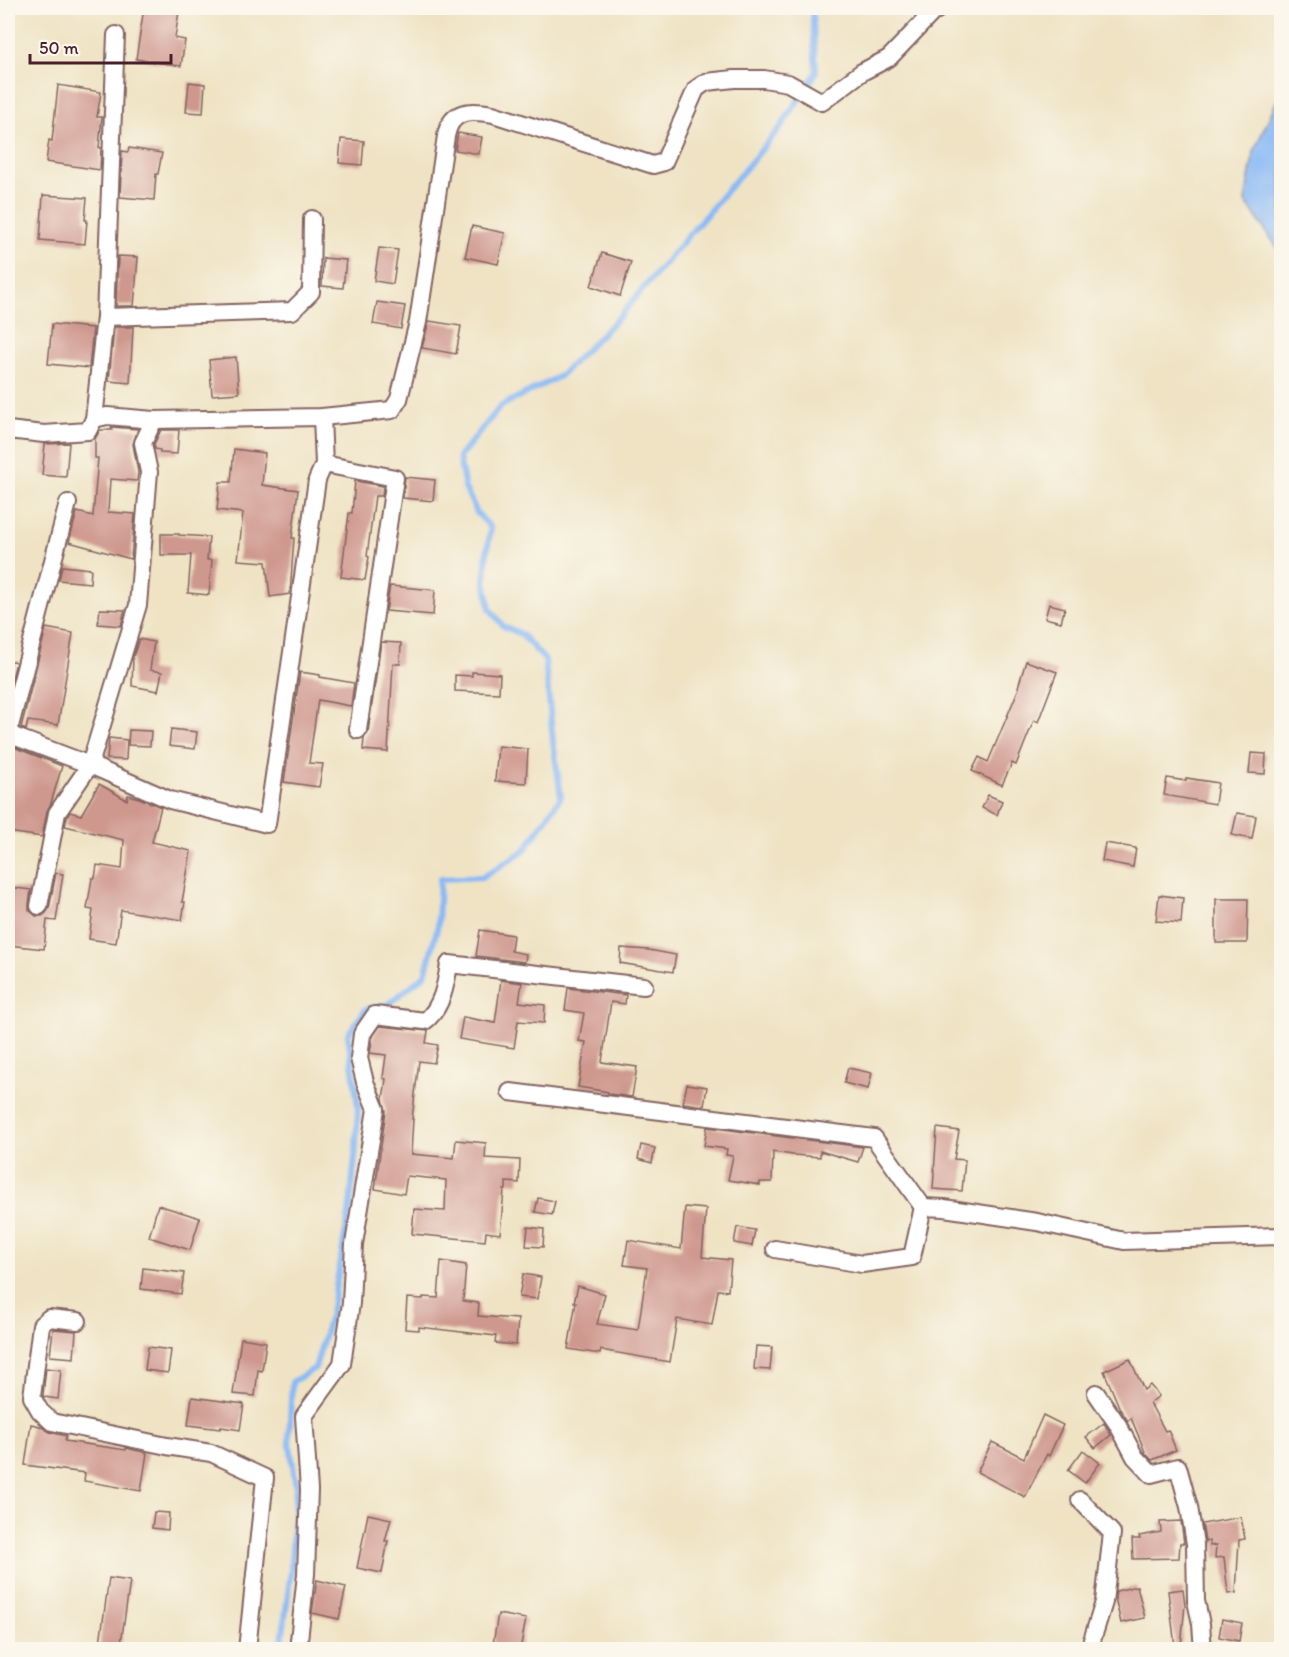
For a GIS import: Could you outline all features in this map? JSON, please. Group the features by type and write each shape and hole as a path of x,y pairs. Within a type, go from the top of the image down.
{"street":[{"path":"94,419 107,416 154,420 322,417 392,410 399,399 418,322 448,126 455,118 464,112 477,111 493,114 652,165 664,162 696,89 706,82 734,79 788,82 822,102 862,72 889,58 932,13 940,8"},
{"path":"8,430 44,434 88,431 94,419 105,317 116,35"},
{"path":"105,317 292,311 311,292 312,219"},
{"path":"68,503 8,734 90,765 170,800 267,824 317,480 324,464 322,417"},
{"path":"39,906 57,813 90,765 138,605 149,472 143,443 154,420"},
{"path":"324,464 395,478 358,730"},
{"path":"298,1650 306,1574 309,1490 304,1416 342,1364 351,1303 354,1244 376,1109 365,1082 359,1058 362,1034 375,1015 425,1021 434,1014 445,988 449,964 644,986"},
{"path":"510,1092 874,1138 923,1207"},
{"path":"923,1207 1037,1222 1124,1241 1281,1236"},
{"path":"776,1249 862,1264 912,1257 923,1207"},
{"path":"78,1321 49,1318 41,1325 32,1397 40,1411 52,1422 145,1442 211,1453 265,1478 247,1650"},
{"path":"1096,1393 1118,1425 1135,1457 1151,1474 1178,1467 1196,1544 1196,1601 1203,1650"},
{"path":"1080,1500 1112,1533 1104,1602 1089,1650"}],"water":[{"path":"1277,100 1282,100 1281,250 1245,201 1254,151"}],"building":[{"path":"144,8 179,11 175,38 185,40 181,66 136,59"},
{"path":"189,82 205,84 203,113 186,112"},
{"path":"58,85 101,92 97,117 102,117 99,147 101,148 100,170 46,162 49,140 52,141"},
{"path":"458,133 482,137 479,154 455,150"},
{"path":"341,139 364,141 362,165 339,163"},
{"path":"129,148 162,153 158,174 156,174 154,200 120,197 122,151 128,152"},
{"path":"43,195 87,198 85,244 40,240"},
{"path":"472,226 505,233 498,264 465,257"},
{"path":"379,248 398,250 393,284 374,281"},
{"path":"602,253 631,262 620,296 591,286"},
{"path":"118,256 138,257 134,306 116,306"},
{"path":"323,258 346,260 343,288 322,286"},
{"path":"377,302 405,306 401,329 373,324"},
{"path":"429,321 461,326 456,354 422,348"},
{"path":"52,324 93,328 89,368 48,364"},
{"path":"114,327 133,327 130,383 109,381"},
{"path":"236,357 239,393 212,395 209,360"},
{"path":"111,427 138,429 133,444 138,472 137,481 110,479 108,512 135,514 131,559 69,542 77,512 93,516 98,458 95,458 95,439 100,430 112,430"},
{"path":"161,430 179,430 177,454 160,453 160,450 155,449 154,444"},
{"path":"69,443 66,477 42,475 45,444"},
{"path":"234,449 265,453 262,485 298,490 292,538 294,538 290,594 270,597 266,562 238,560 243,513 217,510 220,482 231,482"},
{"path":"405,477 435,480 433,501 403,498"},
{"path":"355,481 383,486 382,496 375,496 365,580 341,577"},
{"path":"161,534 209,537 207,560 212,560 209,595 188,593 191,555 161,555"},
{"path":"62,566 91,569 90,583 59,580"},
{"path":"390,586 435,590 433,615 386,611"},
{"path":"1049,604 1065,608 1061,622 1045,618"},
{"path":"100,609 125,610 121,626 98,624"},
{"path":"46,628 73,633 58,725 28,721 26,730 21,728"},
{"path":"139,639 154,642 150,670 162,672 158,691 132,686 133,657"},
{"path":"381,642 401,643 400,664 393,664 388,752 363,750 364,738 368,732"},
{"path":"8,660 16,662 8,694"},
{"path":"1026,661 1057,672 1038,722 1034,720 1016,765 1012,763 1002,785 972,771 979,757 988,762 1019,688"},
{"path":"300,672 354,683 351,706 318,700 309,763 323,764 319,787 284,782"},
{"path":"472,672 500,674 499,693 455,691 455,675 472,676"},
{"path":"171,729 197,732 195,749 169,746"},
{"path":"129,730 151,731 150,746 128,745"},
{"path":"109,738 127,740 126,760 107,759"},
{"path":"8,745 62,766 47,811 42,837 8,832"},
{"path":"498,746 528,749 526,783 495,781"},
{"path":"1251,753 1266,754 1265,774 1249,773"},
{"path":"1167,778 1186,781 1186,778 1218,783 1215,804 1164,795"},
{"path":"99,784 127,800 128,795 161,807 152,842 191,851 182,902 185,902 182,920 121,910 116,943 89,939 93,910 87,909 92,878 95,878 97,865 122,869 124,840 65,826 70,812 81,815"},
{"path":"988,795 1002,801 997,815 982,808"},
{"path":"1237,813 1256,816 1252,839 1232,835"},
{"path":"1105,843 1136,848 1133,867 1102,861"},
{"path":"56,873 63,874 56,921 47,920 44,949 8,945 8,887 31,890 29,910 36,916 42,916 49,909"},
{"path":"1159,895 1183,898 1181,923 1156,921"},
{"path":"1216,899 1248,899 1247,943 1216,943"},
{"path":"480,930 513,935 511,951 526,954 525,962 476,956"},
{"path":"621,948 676,955 673,972 620,963"},
{"path":"501,980 522,983 519,1002 545,1005 544,1023 518,1021 514,1048 459,1039 463,1017 495,1023"},
{"path":"568,988 626,995 625,1004 611,1002 602,1062 637,1067 632,1097 578,1087 586,1042 579,1041 584,1013 565,1010"},
{"path":"380,1026 428,1031 426,1043 438,1045 434,1063 419,1061 412,1119 411,1154 454,1158 456,1140 486,1143 485,1158 520,1160 519,1183 506,1182 500,1234 486,1232 485,1241 412,1234 414,1209 445,1211 446,1180 407,1176 404,1194 375,1189 386,1111 383,1099 386,1079 383,1078 386,1055 370,1053 373,1036"},
{"path":"848,1068 872,1073 868,1089 844,1083"},
{"path":"687,1084 707,1087 704,1106 683,1103"},
{"path":"707,1127 863,1147 858,1162 820,1151 820,1157 773,1152 772,1182 760,1182 760,1185 728,1180 733,1156 726,1155 727,1149 704,1146"},
{"path":"937,1128 959,1131 954,1159 965,1160 962,1191 933,1189"},
{"path":"641,1145 655,1148 652,1163 638,1159"},
{"path":"538,1198 555,1201 552,1215 535,1212"},
{"path":"158,1205 200,1218 190,1250 149,1237"},
{"path":"685,1207 706,1209 702,1257 731,1260 728,1291 718,1290 712,1325 677,1319 670,1362 601,1350 600,1354 568,1349 578,1286 605,1294 597,1324 638,1330 647,1268 624,1265 628,1240 681,1249"},
{"path":"528,1227 544,1229 543,1247 526,1246"},
{"path":"737,1227 755,1230 752,1246 734,1243"},
{"path":"441,1261 466,1265 463,1301 479,1303 478,1316 518,1319 516,1345 495,1343 496,1336 419,1327 419,1330 405,1329 407,1298 438,1298"},
{"path":"143,1268 184,1273 181,1294 141,1289"},
{"path":"523,1274 541,1277 537,1299 519,1297"},
{"path":"53,1329 76,1331 74,1358 50,1356"},
{"path":"241,1338 266,1342 262,1371 258,1370 255,1396 233,1394"},
{"path":"756,1346 772,1347 770,1370 754,1369"},
{"path":"148,1347 171,1350 168,1373 145,1370"},
{"path":"1130,1359 1144,1390 1150,1385 1159,1396 1150,1403 1165,1431 1168,1430 1176,1450 1152,1460 1146,1454 1131,1418 1128,1421 1120,1409 1104,1371"},
{"path":"46,1368 61,1370 58,1399 43,1395"},
{"path":"192,1397 244,1404 240,1430 188,1425"},
{"path":"1043,1415 1063,1425 1049,1456 1047,1454 1025,1497 977,1472 992,1442 1024,1458"},
{"path":"1104,1423 1111,1435 1095,1448 1086,1437"},
{"path":"31,1424 66,1436 65,1441 126,1450 126,1448 147,1453 141,1491 84,1481 85,1473 25,1465"},
{"path":"1083,1450 1100,1463 1085,1483 1068,1470"},
{"path":"154,1512 169,1513 168,1530 152,1528"},
{"path":"368,1514 391,1519 385,1541 388,1541 382,1573 357,1568"},
{"path":"1241,1517 1245,1539 1239,1540 1236,1593 1228,1594 1224,1557 1215,1558 1216,1545 1210,1546 1209,1541 1205,1541 1202,1524"},
{"path":"1181,1521 1184,1543 1180,1543 1179,1558 1133,1559 1132,1539 1140,1539 1139,1536 1161,1532 1160,1522"},
{"path":"109,1578 130,1581 120,1650 99,1650"},
{"path":"317,1580 346,1587 339,1619 312,1613"},
{"path":"1137,1586 1145,1618 1121,1623 1115,1598 1116,1591"},
{"path":"1183,1589 1185,1605 1181,1646 1175,1646 1168,1591"},
{"path":"498,1614 526,1619 520,1650 492,1650"},
{"path":"1222,1619 1242,1623 1239,1641 1219,1637"}],"waterway":[{"path":"281,1650 291,1570 296,1486 289,1438 292,1382 315,1368 331,1313 349,1214 358,1106 348,1034 366,1009 387,1005 425,975 438,925 440,879 483,877 525,850 561,797 545,660 521,634 503,626 490,609 485,581 491,528 477,513 465,488 459,457 501,406 560,376 620,316 780,128 816,73 812,8"}]}
